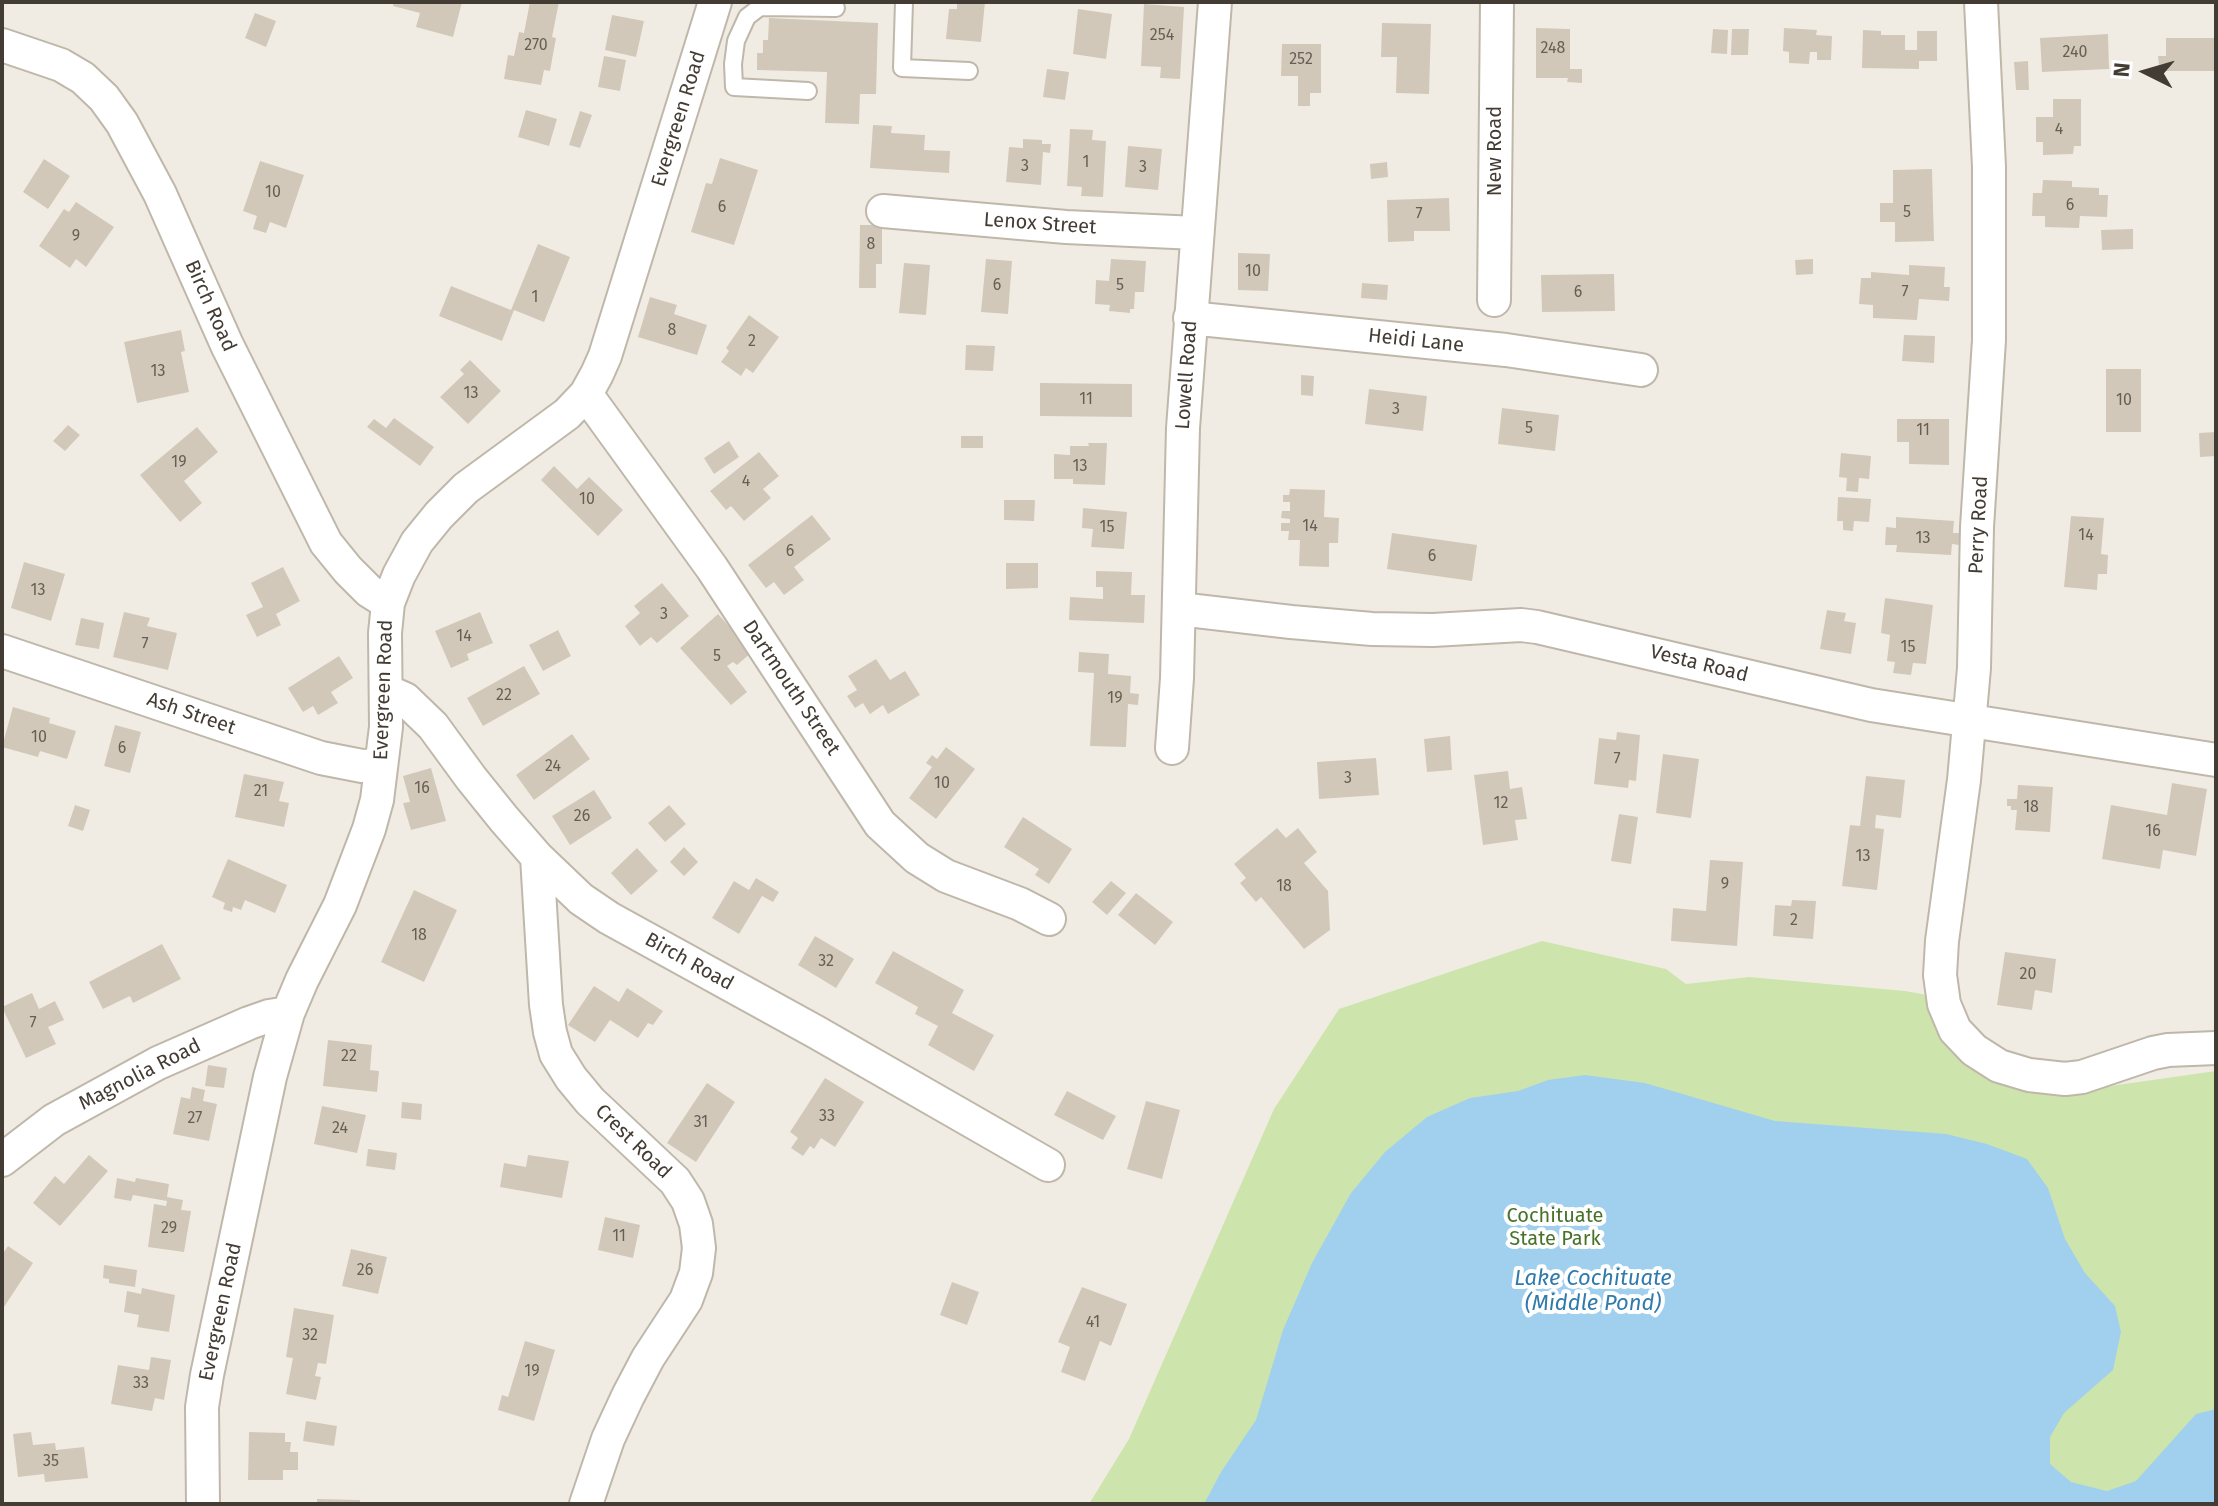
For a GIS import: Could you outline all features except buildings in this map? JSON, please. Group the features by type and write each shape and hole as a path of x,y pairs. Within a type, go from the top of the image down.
{"street":[{"name":"Evergreen Road","path":"203,1504 201,1433 207,1375 270,1077 288,1013 340,905 377,800 387,691 388,603 417,542 439,515 466,488 567,414 586,394 605,356 715,2"},
{"name":"Lowell Road","path":"1172,748 1182,456 1215,2"},
{"name":"New Road","path":"1494,300 1497,2"},
{"name":"Perry Road","path":"1981,2 1989,167 1989,340 1977,527 1974,668 1963,794 1942,941 1941,991 1948,1018 1964,1041 1986,1059 2014,1072 2038,1077 2082,1077 2153,1053 2216,1048"},
{"name":"Birch Road","path":"2,45 61,65 83,78 104,98 122,123 160,194 227,345 326,543 369,591 388,603"},
{"name":"Lenox Street","path":"883,211 1013,224 1196,233"},
{"name":"Heidi Lane","path":"1190,318 1506,350 1641,370"},
{"name":"Dartmouth Street","path":"586,394 712,568 880,824 904,848 946,876 1020,904 1049,919"},
{"name":"Vesta Road","path":"1179,609 1372,629 1537,627 1846,700 2216,760"},
{"name":"Ash Street","path":"2,651 321,758 351,764 381,765"},
{"name":"Birch Road","path":"387,691 405,699 433,726 471,778 537,857 581,899 609,918 1048,1165"},
{"name":"Crest Road","path":"537,857 546,1005 556,1054 590,1101 675,1181 688,1201 696,1224 699,1248 696,1273 686,1300 648,1358 628,1396 608,1439 586,1504"},
{"name":"Magnolia Road","path":"2,1160 54,1120 158,1063 249,1023 288,1013"}],"lane":[{"path":"904,2 902,68 969,71"},
{"path":"808,91 734,87 736,41 747,17 760,7 812,4 836,8"}],"green space":[{"name":"Lake Cochituate (Middle Pond)","path":"1542,941 1666,969 1686,984 1749,977 1927,995 1935,1019 2068,1092 2216,1071 2216,1504 1089,1504 1129,1439 1274,1109 1339,1009"}],"water":[{"name":"Lake Cochituate (Middle Pond)","path":"1585,1075 1645,1083 1775,1121 1946,1134 1987,1144 2027,1159 2048,1188 2065,1239 2085,1273 2115,1306 2121,1332 2113,1370 2064,1413 2050,1437 2050,1464 2071,1482 2107,1491 2136,1481 2196,1414 2216,1409 2216,1504 1204,1504 1256,1420 1283,1330 1312,1263 1351,1193 1385,1152 1427,1117 1470,1098 1518,1091 1548,1080"}],"park label":[{"name":"Cochituate State Park","path":"1555,1228"}]}
